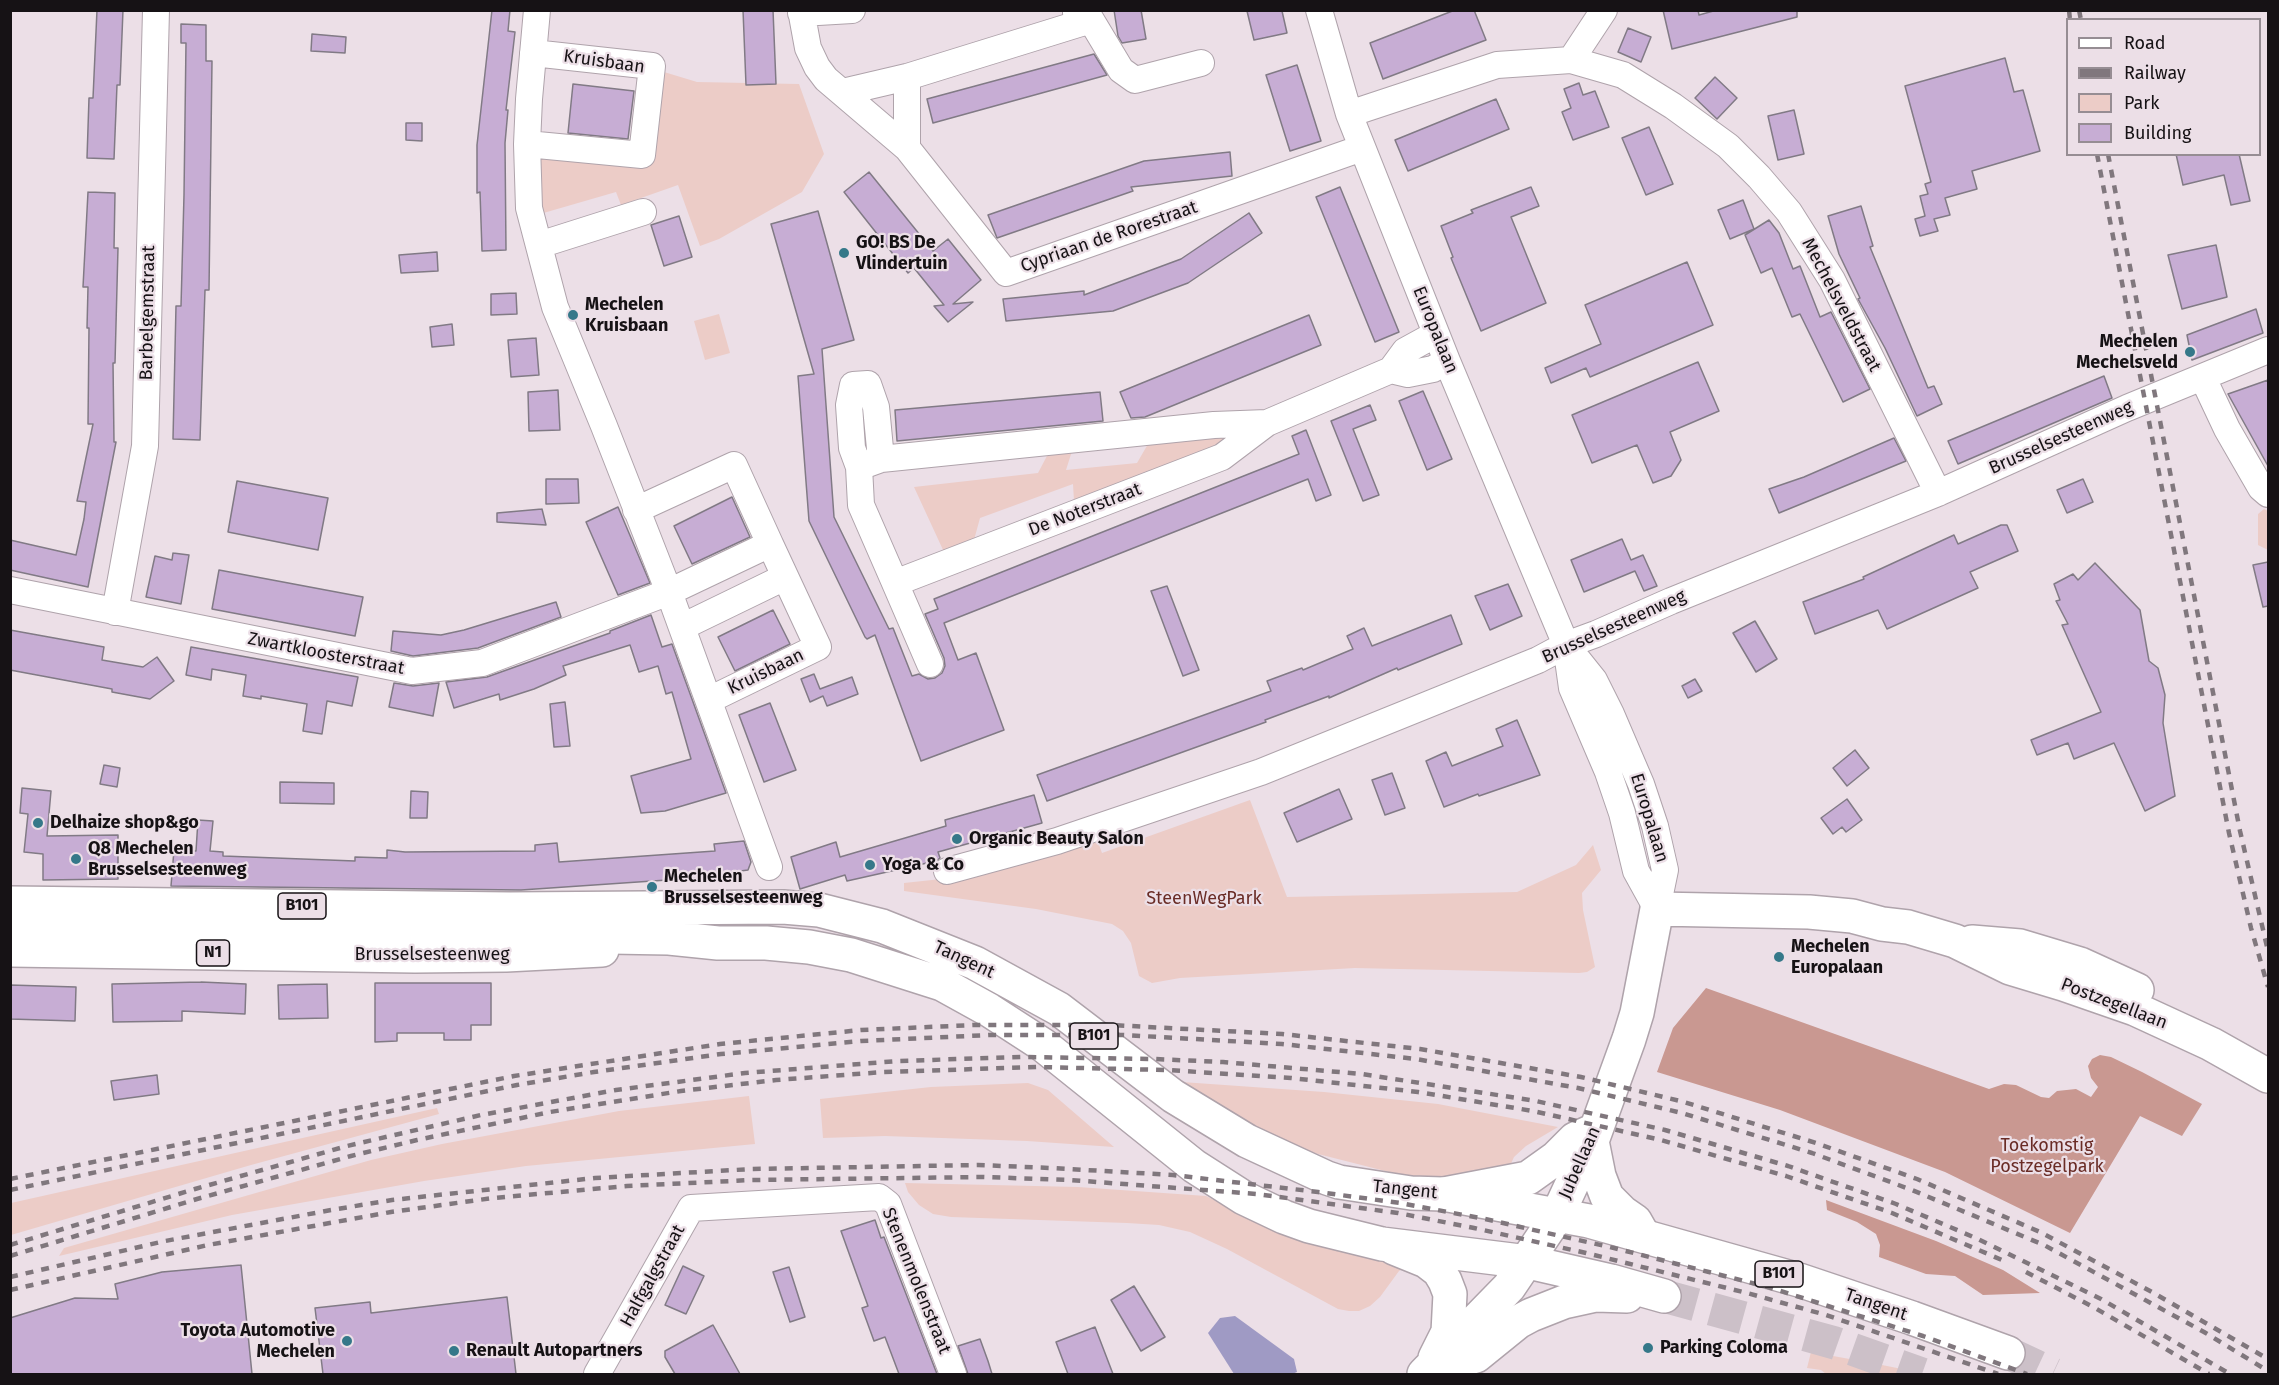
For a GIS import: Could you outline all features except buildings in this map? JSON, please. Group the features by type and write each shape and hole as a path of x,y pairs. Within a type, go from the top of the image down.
{"main road":[{"name":"Tangent","path":"10,903 510,909 783,907 819,910 850,917 920,940 975,963 1049,1003 1173,1096 1247,1141 1339,1182 1412,1193 1443,1194 1589,1221 1799,1280 2008,1353"},
{"name":"Postzegellaan","path":"1657,909 1770,909 1852,916 1882,924 1908,927 1955,940 2020,946 2080,964 2218,1026 2268,1052"},
{"name":"Jubellaan","path":"1426,1372 1509,1287 1557,1216 1594,1136 1637,1013 1657,909"},
{"name":"B101","path":"10,931 291,933 398,939 505,935 669,938 718,943"},
{"name":"Postzegellaan","path":"1955,940 2010,968 2135,1010 2211,1044 2268,1076"},
{"name":"Brusselsesteenweg","path":"10,950 415,956 766,943 809,946 851,955"},
{"name":"Tangent","path":"851,955 942,984 989,1010 1043,1045 1194,1166 1244,1198 1309,1226 1382,1244 1528,1262 1611,1281 1662,1296 1596,1295 1564,1302 1518,1322 1476,1356 1426,1372"},
{"path":"1443,1194 1528,1178 1556,1158 1575,1138 1594,1136 1599,1176 1607,1197 1635,1221 1643,1235"},
{"path":"1382,1244 1426,1261 1439,1271 1450,1294 1448,1332 1426,1372"}],"street":[{"name":"Barbelgemstraat","path":"115,612 145,446 156,10"},
{"name":"Kruisbaan","path":"537,10 527,144 529,208 538,245 555,307 669,592 770,867"},
{"path":"801,12 852,10"},
{"name":"Europalaan","path":"1319,10 1348,114 1447,361 1566,645 1572,688 1608,772 1622,813 1636,871 1657,909"},
{"path":"1571,60 1605,10"},
{"name":"Cypriaan de Rorestraat","path":"801,12 808,48 826,79 908,148 1006,273 1362,148"},
{"path":"843,92 908,77 1082,14 1121,70 1135,80 1201,63"},
{"name":"Kruisbaan","path":"527,144 642,155 652,66 533,53"},
{"name":"Mechelsveldstraat","path":"1348,114 1497,65 1571,60 1623,75 1673,106 1728,146 1781,202 1832,280 1938,493"},
{"path":"908,77 908,148"},
{"path":"538,245 643,212"},
{"name":"De Noterstraat","path":"895,583 1222,457 1267,423 1391,370 1405,351 1436,334"},
{"name":"Brusselsesteenweg","path":"947,871 1057,841 1261,772 1544,658 1566,645 1671,601 1938,493 2127,408 2268,350"},
{"name":"De Noterstraat","path":"1391,370 1408,374 1433,369 1447,361"},
{"path":"2204,378 2227,429 2261,488 2268,495"},
{"name":"De Noterstraat","path":"930,664 861,506 870,463 1214,425 1267,423"},
{"name":"Kruisbaan","path":"636,510 734,465 818,647 709,700"},
{"path":"669,592 770,544"},
{"path":"682,627 785,577"},
{"name":"Zwartkloosterstraat","path":"10,590 412,671 482,663 669,592"},
{"name":"Stenenmolenstraat","path":"691,1208 879,1197 888,1204 953,1374"},
{"name":"Halfgalgstraat","path":"597,1374 691,1208"}],"green space":[{"path":"664,72 697,82 799,84 824,154 802,192 719,239 700,246 678,185 621,205 616,192 540,214 540,153 651,164"},
{"path":"719,314 730,353 705,360 694,321"},
{"path":"1215,434 1223,438 1219,445 1074,501 1073,484 980,518 974,540 944,552 914,487 1038,473 1048,454 1072,451 1066,470 1137,463 1148,444"},
{"path":"2264,509 2268,511 2268,550 2258,545 2258,514"},
{"name":"SteenWegPark","path":"1250,800 1287,897 1517,892 1576,865 1593,845 1601,870 1582,893 1583,910 1595,967 1587,972 1579,973 1355,968 1180,978 1152,983 1139,976 1131,943 1123,931 1112,924 1036,909 904,891 904,883 960,877 1095,834 1102,853"},
{"name":"Toekomstig Postzegelpark","path":"1706,988 1989,1089 2004,1084 2016,1085 2041,1097 2049,1098 2057,1091 2076,1089 2091,1097 2098,1087 2091,1078 2088,1066 2092,1059 2100,1055 2111,1057 2202,1104 2182,1136 2140,1116 2070,1233 1945,1172 1780,1110 1657,1072 1673,1028"},
{"path":"1182,1082 1324,1092 1438,1104 1558,1127 1526,1146 1514,1157 1509,1168 1448,1182 1393,1173 1318,1154 1276,1140 1190,1090"},
{"path":"1028,1083 1048,1090 1114,1147 1027,1141 885,1136 823,1138 820,1099 931,1087"},
{"path":"749,1096 755,1144 526,1166 424,1181 232,1215 59,1256 64,1248 371,1160 442,1144 619,1111"},
{"path":"437,1108 439,1114 251,1165 11,1235 11,1203"},
{"path":"905,1183 1078,1187 1206,1196 1247,1217 1407,1266 1399,1271 1380,1297 1370,1306 1359,1311 1349,1311 1338,1309 1227,1249 1190,1232 1159,1225 951,1217 933,1214 919,1205 908,1192"},
{"path":"1826,1200 1936,1241 2003,1270 2040,1293 1983,1295 1955,1276 1926,1274 1879,1257 1880,1245 1876,1234 1857,1222 1827,1210"},
{"path":"1811,1352 1927,1374 1826,1374 1821,1370 1807,1368"}],"shaded area":[{"path":"1235,1316 1294,1359 1297,1372 1292,1374 1234,1374 1208,1333 1220,1318"}],"tunnel":[{"path":"1664,1296 1835,1343 1922,1374"},
{"path":"2008,1353 2053,1374"}],"railway":[{"path":"2069,10 2070,18"},
{"path":"2079,10 2081,18"},
{"path":"2097,156 2229,833 2251,928 2268,987"},
{"path":"2108,156 2240,831 2268,951"},
{"path":"10,1179 514,1076 720,1044 861,1030 975,1025 1111,1025 1282,1034 1420,1049 1581,1077 1684,1102 1816,1143 1917,1179 2040,1232 2152,1292 2268,1359"},
{"path":"10,1190 517,1085 721,1054 861,1041 989,1035 1124,1035 1282,1044 1416,1059 1578,1088 1682,1113 1812,1153 1912,1190 2044,1245 2204,1332 2268,1371"},
{"path":"10,1245 347,1146 481,1115 616,1090 745,1073 898,1061 1021,1057 1223,1062 1362,1074 1536,1101 1665,1130 1788,1166 1896,1204 1978,1239 2101,1299 2230,1374"},
{"path":"10,1256 197,1199 351,1156 550,1112 681,1091 776,1080 884,1072 1037,1067 1167,1070 1291,1078 1418,1092 1533,1111 1661,1140 1786,1176 1892,1213 2002,1260"},
{"path":"10,1277 165,1241 331,1210 392,1200 595,1178 752,1169 978,1165 1051,1168 1173,1175 1318,1192 1400,1203 1485,1219 1614,1248 1768,1287 1923,1336 2027,1374"},
{"path":"10,1290 208,1245 391,1212 493,1198 627,1186 752,1180 984,1177 1070,1180 1257,1194 1398,1213 1474,1228 1586,1253 1826,1315 1998,1374"},
{"path":"2026,1272 2095,1308 2209,1374"}],"place":[{"name":"GO! BS De Vlindertuin","path":"844,253"},
{"name":"Mechelen Kruisbaan","path":"573,315"},
{"name":"Mechelen Mechelsveld","path":"2190,352"},
{"name":"Delhaize shop&go","path":"38,823"},
{"name":"Organic Beauty Salon","path":"957,839"},
{"name":"Q8 Mechelen Brusselsesteenweg","path":"76,859"},
{"name":"Yoga & Co","path":"870,865"},
{"name":"Mechelen Brusselsesteenweg","path":"652,887"},
{"name":"Mechelen Europalaan","path":"1779,957"},
{"name":"Toyota Automotive Mechelen","path":"347,1341"},
{"name":"Parking Coloma","path":"1648,1348"},
{"name":"Renault Autopartners","path":"454,1351"}]}
